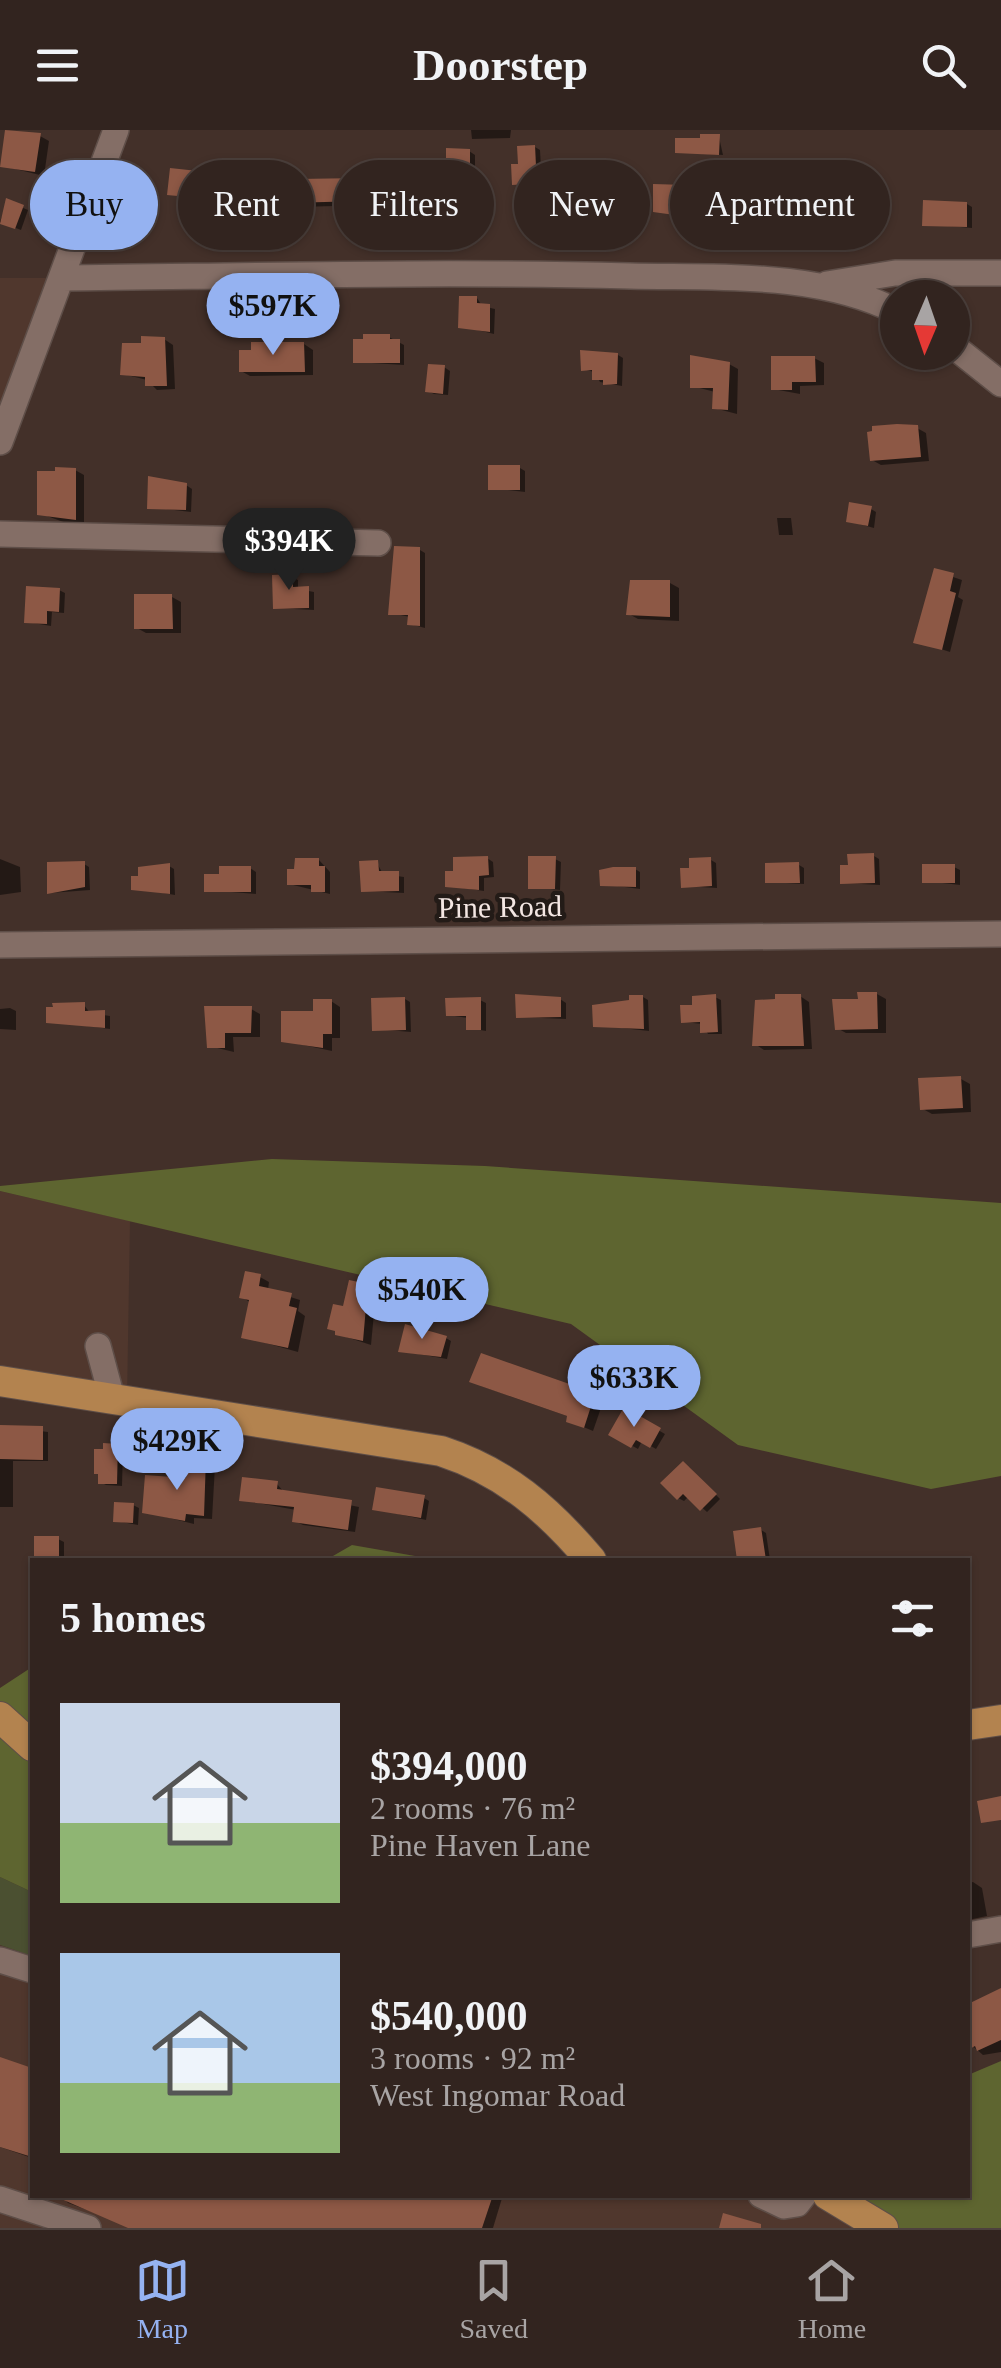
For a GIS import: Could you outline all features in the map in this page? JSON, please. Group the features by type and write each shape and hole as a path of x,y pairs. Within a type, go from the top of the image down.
{"main road":[{"path":"0,1380 370,1438 467,1460 524,1492 589,1558"},
{"path":"0,1717 30,1744"},
{"path":"970,1725 1001,1720"},
{"path":"833,2199 857,2228"},
{"path":"833,2199 883,2228"}],"street":[{"path":"0,442 8,395 61,278 116,130"},
{"path":"818,286 895,273 1001,273"},
{"path":"61,278 555,274 818,286 880,304"},
{"path":"970,359 1001,384"},
{"path":"0,534 378,543"},
{"name":"Pine Road","path":"0,945 1001,934"},
{"path":"98,1346 112,1398"},
{"path":"970,1935 1001,1929"},
{"path":"0,1960 30,1969"},
{"path":"767,2198 784,2206 797,2204 802,2198"},
{"path":"0,2199 88,2228"}],"shaded area":[{"path":"0,278 61,278 0,442"},
{"path":"0,1191 130,1221 127,1401 0,1381"},
{"path":"0,1945 30,1955 30,2198 831,2198 857,2228 0,2228"}],"green space":[{"path":"272,1159 485,1166 1001,1203 1001,1476 931,1489 738,1445 571,1324 0,1191 0,1186"},
{"path":"352,1545 427,1558 329,1558"},
{"path":"30,1668 30,1891 0,1877 0,1688"},
{"path":"0,1877 30,1891 30,1955 0,1945"},
{"path":"1001,2061 1001,2228 883,2228 833,2198 970,2198 970,2074"}],"building":[{"path":"5,130 41,133 37,160 30,160 30,171 0,167"},
{"path":"700,134 720,134 719,155 675,153 675,138 700,138"},
{"path":"535,145 536,160 518,160 517,146"},
{"path":"446,148 470,149 470,160 446,160"},
{"path":"170,168 178,169 178,196 167,195"},
{"path":"334,178 334,202 314,202 314,179"},
{"path":"653,184 670,185 670,214 653,212"},
{"path":"6,198 24,205 15,229 0,224"},
{"path":"923,200 967,202 967,227 922,226"},
{"path":"459,296 477,296 477,303 490,304 490,332 458,328"},
{"path":"363,334 390,334 390,339 400,339 400,363 353,363 353,339 363,339"},
{"path":"141,336 165,337 167,386 145,386 145,377 120,375 122,343 141,343"},
{"path":"251,342 304,342 305,372 239,372 239,350 251,350"},
{"path":"580,350 618,353 617,384 603,385 603,380 592,380 592,370 581,371"},
{"path":"690,355 730,362 728,410 712,409 713,388 690,388"},
{"path":"771,356 815,356 816,382 792,382 792,390 771,390"},
{"path":"428,364 445,365 443,394 425,392"},
{"path":"918,425 921,457 870,461 867,432 872,431 872,426"},
{"path":"488,465 520,465 520,490 488,490"},
{"path":"55,467 76,468 76,520 37,515 37,471 55,471"},
{"path":"148,476 187,483 186,510 147,509"},
{"path":"849,502 872,506 868,526 846,522"},
{"path":"394,546 420,547 420,626 407,625 408,615 388,615"},
{"path":"934,568 954,573 950,591 956,593 942,650 913,643"},
{"path":"293,574 293,587 309,586 309,608 273,609 272,575"},
{"path":"630,580 670,580 670,617 626,615"},
{"path":"26,586 60,588 59,612 47,611 47,624 24,623"},
{"path":"134,594 172,594 173,629 134,629"},
{"path":"874,853 875,883 840,884 840,865 848,865 847,854"},
{"path":"488,856 489,875 479,876 479,890 445,887 445,871 453,871 453,857"},
{"path":"528,856 556,856 555,889 528,889"},
{"path":"711,857 712,886 681,888 680,868 689,868 689,858"},
{"path":"295,858 319,858 319,866 325,866 325,892 311,892 311,885 287,885 287,869 294,869"},
{"path":"378,860 379,871 399,871 399,891 361,892 359,861"},
{"path":"85,861 85,887 47,894 47,862"},
{"path":"799,862 800,883 765,883 765,863"},
{"path":"170,863 170,894 131,890 131,876 138,876 138,867"},
{"path":"922,864 955,864 955,883 922,883"},
{"path":"219,866 251,866 251,892 204,892 204,874 219,874"},
{"path":"636,867 636,887 600,886 599,870"},
{"path":"857,992 877,992 878,1029 835,1030 832,999 858,999"},
{"path":"515,994 561,997 561,1017 516,1018"},
{"path":"716,994 718,1032 700,1033 700,1022 681,1023 680,1005 692,1005 692,996"},
{"path":"775,994 801,994 804,1046 752,1046 755,1000 775,999"},
{"path":"629,995 643,995 644,1029 593,1027 592,1005 629,1000"},
{"path":"405,997 406,1030 372,1031 371,998"},
{"path":"481,997 481,1030 466,1030 466,1016 446,1016 445,998"},
{"path":"313,999 332,999 332,1034 323,1034 323,1048 281,1042 281,1011 313,1011"},
{"path":"85,1002 85,1011 105,1010 105,1028 46,1023 46,1007 53,1007 52,1003"},
{"path":"204,1006 252,1006 251,1033 225,1033 225,1048 207,1048"},
{"path":"961,1076 963,1108 920,1110 918,1078"},
{"path":"245,1271 261,1274 259,1286 292,1293 289,1306 297,1308 288,1348 241,1338 249,1300 239,1298"},
{"path":"349,1280 368,1284 363,1341 335,1335 335,1331 327,1329 333,1304 343,1306"},
{"path":"405,1324 447,1336 441,1357 398,1352"},
{"path":"481,1353 578,1387 576,1391 594,1397 584,1428 566,1422 567,1416 469,1382"},
{"path":"624,1407 661,1428 650,1448 636,1440 631,1448 608,1435"},
{"path":"0,1425 43,1426 43,1460 0,1459"},
{"path":"103,1443 118,1444 117,1484 98,1484 98,1474 94,1474 94,1449 103,1449"},
{"path":"188,1457 206,1458 204,1516 186,1514 185,1521 142,1513 145,1475 186,1478"},
{"path":"683,1461 717,1494 700,1511 683,1494 677,1500 660,1483"},
{"path":"242,1477 278,1481 277,1489 352,1500 348,1530 292,1522 294,1507 239,1501"},
{"path":"376,1487 425,1495 421,1518 372,1510"},
{"path":"114,1502 134,1503 133,1523 113,1522"},
{"path":"761,1527 766,1558 737,1558 733,1531"},
{"path":"34,1536 59,1536 59,1558 34,1558"},
{"path":"1001,1796 1001,1820 981,1823 977,1801"},
{"path":"1001,1988 1001,2040 977,2051 975,2046 970,2049 970,2003"},
{"path":"0,2057 30,2067 30,2156 0,2147"},
{"path":"59,2198 492,2198 482,2228 128,2228"},
{"path":"723,2213 761,2224 761,2228 719,2228"}]}
